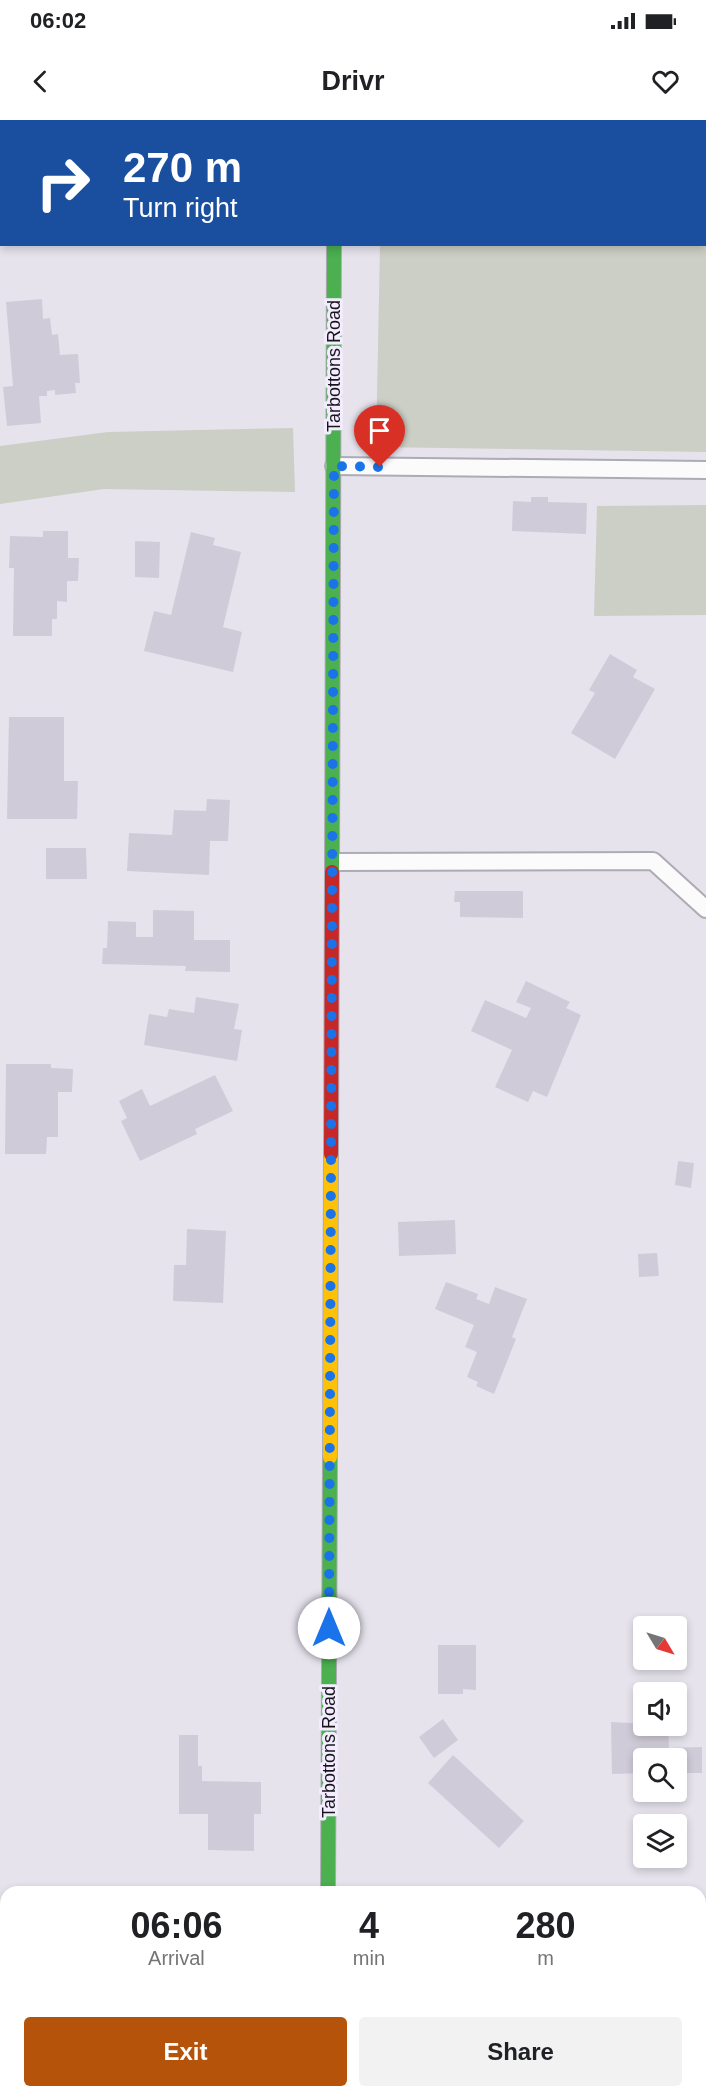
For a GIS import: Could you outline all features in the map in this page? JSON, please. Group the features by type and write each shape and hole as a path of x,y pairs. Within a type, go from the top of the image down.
{"street":[{"name":"Tarbottons Road","path":"328,1886 334,862 334,246"}],"lane":[{"path":"334,466 706,470"},
{"path":"334,862 653,861 706,909"}],"shaded area":[{"path":"380,246 706,246 706,452 376,447"},
{"path":"293,428 295,492 104,489 0,504 0,446 108,432"},
{"path":"706,505 706,615 594,616 597,506"}],"building":[{"path":"42,299 43,319 50,318 52,335 58,334 60,355 78,354 80,383 75,383 76,393 55,395 55,390 47,391 47,396 39,396 41,423 7,426 3,387 13,386 6,302"},
{"path":"531,497 548,497 548,502 587,503 586,534 512,531 513,501 531,502"},
{"path":"43,531 68,531 68,558 79,558 78,581 67,581 67,602 57,601 57,619 52,619 52,636 13,636 14,568 9,568 10,536 43,537"},
{"path":"191,532 215,538 213,545 241,552 223,627 242,632 233,672 144,651 154,611 171,615"},
{"path":"135,541 160,542 159,578 135,577"},
{"path":"610,654 637,670 633,677 655,689 615,759 571,733 595,693 589,690"},
{"path":"9,717 64,717 64,781 78,781 77,819 7,819"},
{"path":"207,799 230,800 228,841 210,841 209,875 127,871 129,833 172,835 174,810 206,811"},
{"path":"46,848 86,848 87,879 46,879"},
{"path":"455,891 523,891 523,918 460,917 460,902 454,902"},
{"path":"153,910 194,911 194,940 230,940 230,972 185,971 186,966 102,964 103,948 107,948 108,921 136,922 136,937 153,937"},
{"path":"526,981 570,1002 566,1008 581,1015 547,1097 533,1091 528,1102 495,1087 512,1050 471,1031 485,1000 526,1018 531,1008 516,1002"},
{"path":"196,997 239,1004 234,1029 242,1030 237,1061 144,1045 149,1014 167,1017 169,1009 194,1013"},
{"path":"6,1064 51,1064 51,1068 73,1069 72,1092 58,1092 58,1137 47,1137 46,1154 5,1154"},
{"path":"215,1075 233,1111 195,1129 197,1134 140,1161 121,1121 127,1118 119,1101 142,1089 150,1106"},
{"path":"678,1161 694,1163 691,1188 675,1185"},
{"path":"455,1220 456,1254 399,1256 398,1222"},
{"path":"187,1229 226,1231 223,1303 173,1301 174,1265 186,1265"},
{"path":"657,1253 659,1276 639,1277 638,1254"},
{"path":"446,1282 478,1294 476,1299 489,1304 495,1287 527,1299 512,1337 516,1339 494,1394 476,1386 478,1382 467,1377 477,1352 465,1347 474,1325 435,1309"},
{"path":"438,1645 476,1645 476,1690 463,1689 463,1694 438,1694"},
{"path":"443,1719 458,1740 434,1758 419,1737"},
{"path":"611,1722 633,1723 633,1736 668,1736 669,1748 633,1748 633,1773 612,1774"},
{"path":"179,1735 198,1735 198,1766 202,1766 202,1781 261,1782 261,1814 254,1814 254,1851 208,1850 208,1814 179,1814"},
{"path":"702,1747 702,1773 687,1773 687,1748 669,1748"},
{"path":"453,1755 524,1821 499,1848 428,1783"}],"traffic: fast":[{"path":"332,872 334,246"},
{"path":"328,1886 330,1457"}],"traffic: slow":[{"path":"330,1457 331,1154"}],"traffic: jam":[{"path":"331,1154 332,872"}],"route":[{"path":"329,1628 334,886 334,466 380,467"}]}
